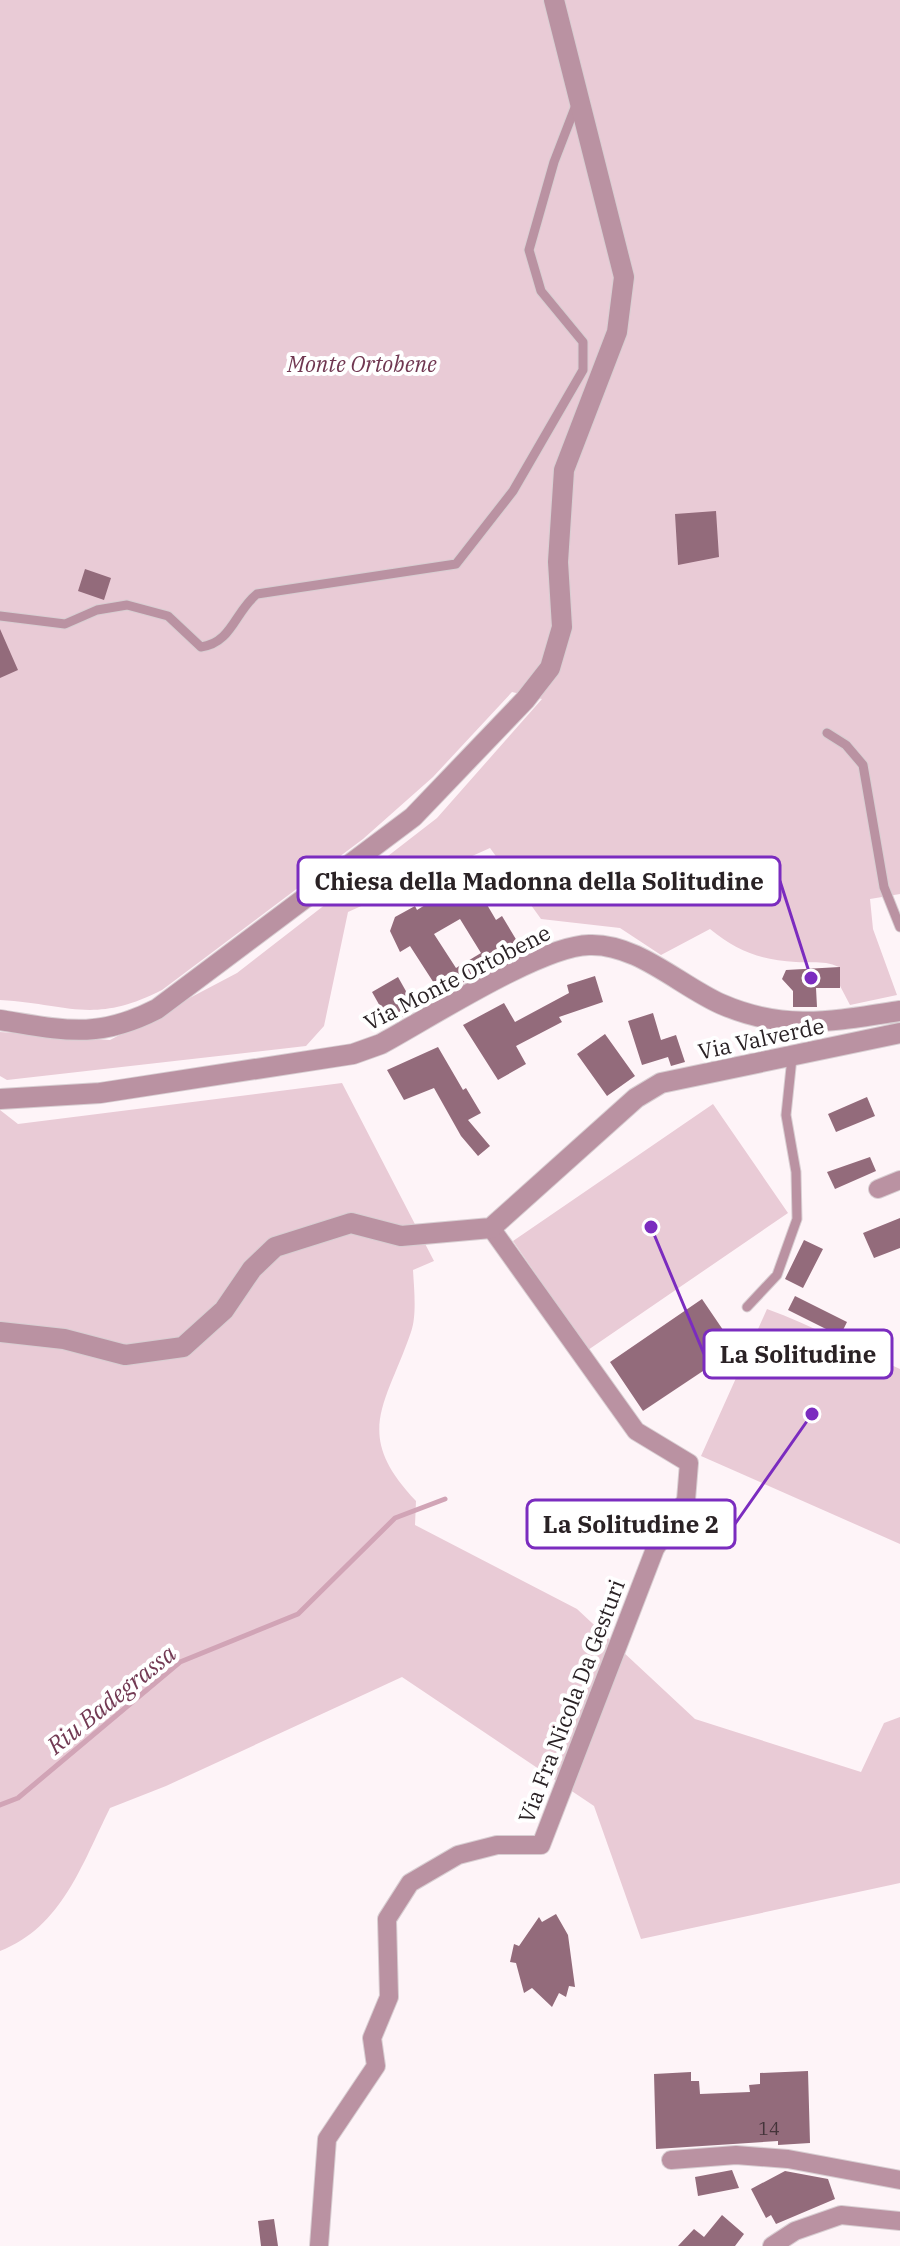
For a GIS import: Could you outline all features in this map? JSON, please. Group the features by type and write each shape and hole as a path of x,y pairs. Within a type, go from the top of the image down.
{"street":[{"path":"0,1020 96,1031 129,1024 157,1009 413,817 525,700 550,668 562,627 558,562 564,470 617,332 624,277 554,0"},
{"name":"Via Monte Ortobene","path":"0,1099 100,1093 353,1054 381,1044 542,958 571,947 592,944 634,956 723,1005 778,1021 819,1024 900,1011"},
{"name":"Via Valverde","path":"491,1228 636,1098 661,1083 900,1033"},
{"path":"878,1189 900,1180"},
{"path":"0,1332 64,1339 125,1355 183,1347 224,1310 252,1269 275,1247 351,1223 401,1236 491,1228"},
{"name":"Via Fra Nicola Da Gesturi","path":"319,2246 327,2139 376,2066 372,2038 389,1997 387,1919 410,1883 458,1855 497,1845 541,1845 655,1549 686,1500 689,1463 636,1431 491,1228"},
{"path":"671,2160 749,2156 788,2159 900,2180"},
{"path":"772,2246 795,2231 841,2215 900,2221"}],"lane":[{"path":"0,616 33,617 65,624 97,610 127,605 168,616 201,647 214,645 230,631 242,605 257,594 456,564 513,491 583,370 583,342 541,291 529,250 554,162 578,98"},
{"path":"827,733 846,745 863,765 884,887 900,927"},
{"path":"747,1307 777,1275 797,1219 796,1172 786,1115 792,1058"}],"green space":[{"name":"Monte Ortobene","path":"0,0 900,0 900,894 870,899 873,929 897,995 850,1005 839,984 839,967 760,956 740,949 710,929 661,955 620,928 541,919 490,848 348,912 324,1026 306,1046 7,1080 0,1076 0,1032 110,1040 237,973 437,818 542,699 512,692 433,777 363,839 162,990 138,1001 99,1010 0,1000"},
{"path":"342,1083 434,1261 413,1270 413,1325 380,1419 385,1457 396,1477 416,1501 415,1525 577,1609 695,1719 861,1772 884,1723 900,1717 900,1883 641,1939 594,1806 402,1677 166,1786 110,1808 79,1872 55,1910 21,1940 0,1951 0,1110 18,1124"},
{"path":"713,1104 788,1213 588,1350 513,1241"},
{"path":"767,1309 900,1369 900,1544 701,1456"}],"building":[{"path":"716,511 719,557 678,565 675,514"},
{"path":"85,569 111,578 104,600 78,591"},
{"path":"0,629 18,670 0,678"},
{"path":"456,886 461,894 476,886 496,920 502,916 523,951 441,994 410,946 400,952 390,931 395,917 415,906 417,910","holes":["460,919 481,953 456,968 434,934"]},
{"path":"840,967 840,988 816,988 817,1007 793,1007 793,991 782,979 786,970"},
{"path":"595,976 603,1002 559,1017 562,1022 516,1046 526,1064 498,1080 463,1025 504,1003 515,1022 569,993 567,985"},
{"path":"398,977 416,1009 390,1024 372,992"},
{"path":"653,1013 661,1040 676,1035 685,1062 671,1066 668,1057 642,1065 628,1021"},
{"path":"605,1034 635,1076 607,1096 577,1054"},
{"path":"438,1047 463,1090 466,1088 481,1113 468,1120 490,1146 478,1156 461,1136 434,1088 404,1100 387,1070"},
{"path":"867,1097 875,1116 836,1132 828,1114"},
{"path":"870,1157 876,1171 835,1189 827,1172"},
{"path":"900,1218 900,1248 874,1258 863,1233"},
{"path":"804,1240 823,1249 803,1288 785,1279"},
{"path":"795,1296 847,1322 840,1336 788,1310"},
{"path":"702,1299 736,1349 643,1411 610,1362"},
{"path":"556,1914 568,1935 575,1987 569,1986 566,1997 559,1993 552,2007 532,1988 524,1993 516,1963 510,1962 514,1944 519,1946 539,1917 542,1922"},
{"path":"808,2071 810,2143 778,2145 778,2141 656,2149 654,2074 691,2072 691,2081 699,2081 700,2094 750,2092 749,2085 760,2084 760,2073"},
{"path":"732,2170 739,2188 698,2196 695,2177"},
{"path":"785,2171 828,2179 835,2199 776,2224 771,2215 766,2218 751,2189"},
{"path":"722,2215 744,2234 735,2246 678,2246 694,2229 704,2237"},
{"path":"274,2219 278,2246 261,2246 258,2221"}],"waterway":[{"name":"Riu Badegrassa","path":"0,1805 18,1798 180,1662 298,1614 395,1518 445,1499"}],"place":[{"name":"Chiesa della Madonna della Solitudine","path":"811,978"},
{"name":"La Solitudine","path":"651,1227"},
{"name":"La Solitudine 2","path":"812,1414"}]}
